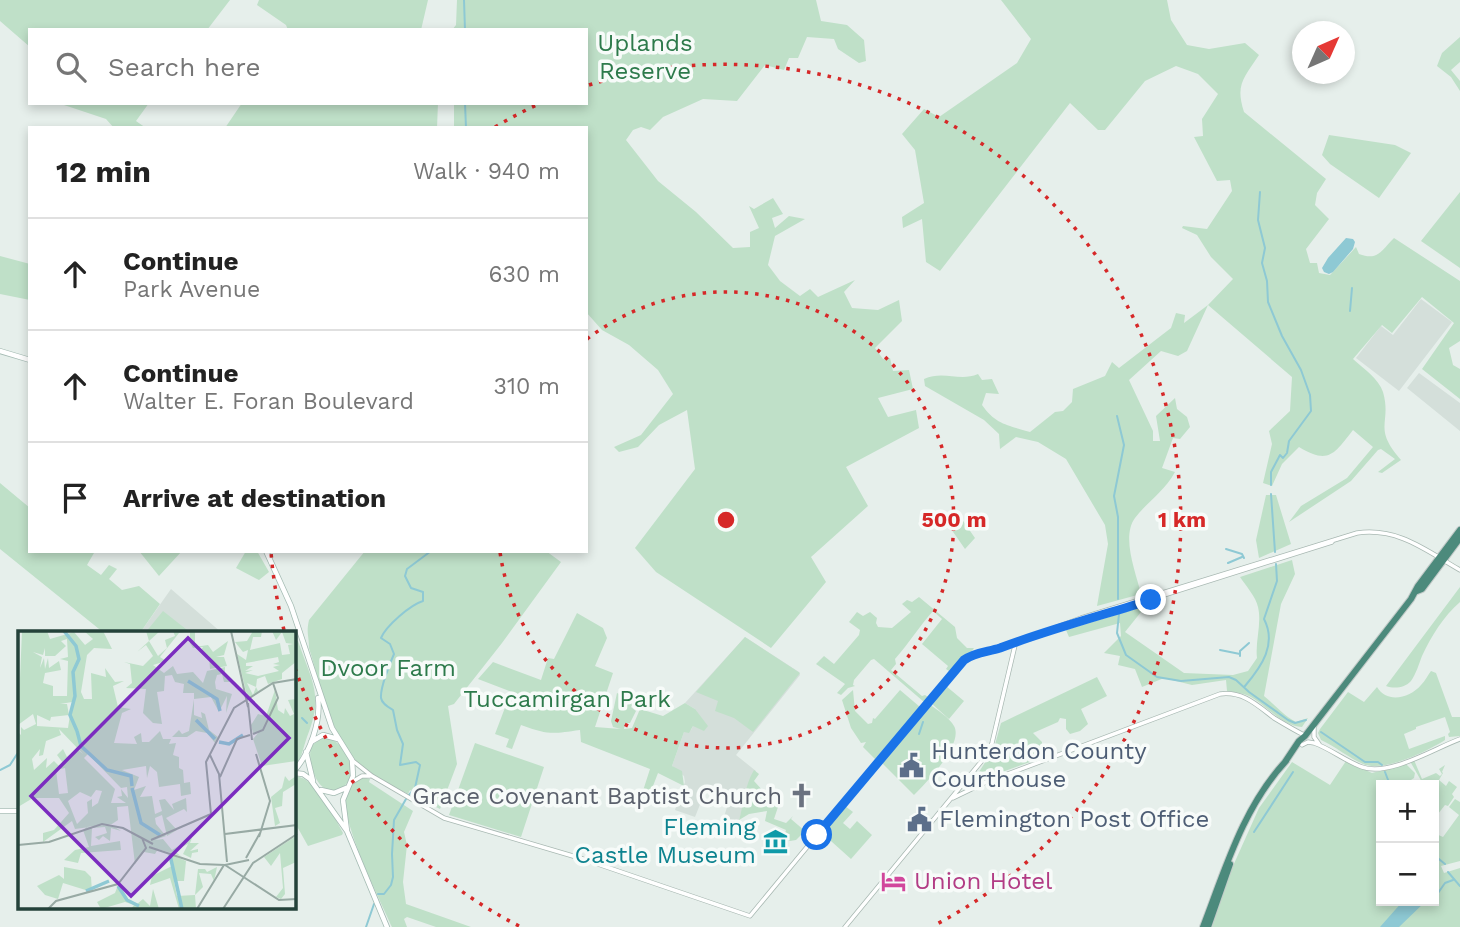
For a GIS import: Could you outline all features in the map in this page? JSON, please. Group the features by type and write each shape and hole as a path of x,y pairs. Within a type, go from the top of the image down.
{"highway":[{"path":"1285,762 1302,745 1314,724 1417,591 1422,589 1460,530"},
{"path":"1441,559 1460,538"},
{"path":"1205,927 1233,848 1260,795 1299,741 1306,736"}],"main road":[{"path":"0,351 28,358"},
{"path":"267,553 291,606 317,687 338,739 352,760 353,772 343,800 347,831"},
{"path":"296,768 310,743 318,719 317,687"},
{"path":"310,743 323,736 338,739"},
{"path":"306,751 314,783 347,831 387,927"},
{"path":"296,773 305,775 314,783"},
{"path":"318,789 331,793 346,788"},
{"path":"0,811 18,811"}],"street":[{"path":"352,760 372,776 410,799 454,821 583,859 750,916 959,664 974,654 1365,532 1393,534 1415,543 1460,570"},
{"path":"845,927 974,773 992,743 1016,641"},
{"path":"1002,647 1014,653"},
{"path":"953,798 1223,693 1234,693 1249,699 1306,736"},
{"path":"1314,724 1314,737 1320,745"},
{"path":"1302,745 1310,742 1320,745 1368,769 1394,766 1460,739"},
{"path":"974,773 980,780 980,786"},
{"path":"350,782 362,776 372,776"}],"shaded area":[{"path":"1421,299 1452,322 1399,391 1356,358 1381,326 1393,335"},
{"path":"1419,373 1460,403 1460,431 1407,388"},
{"path":"171,589 220,631 141,631"},
{"path":"745,637 800,675 736,755 756,771 734,834 720,829 731,795 707,787 695,817 675,810 685,782 684,776 672,766 684,732 691,730 693,726 695,709 685,703"}],"green space":[{"path":"0,0 230,0 209,28 28,28 28,45 0,21"},
{"path":"259,0 428,0 421,28 287,28 257,5"},
{"name":"Uplands Reserve","path":"457,0 816,0 821,21 847,25 864,40 866,61 859,63 838,49 834,39 807,37 798,58 789,58 784,70 765,65 737,101 703,99 663,117 650,130 641,127 633,130 626,140 658,181 696,212 733,248 750,247 750,232 759,228 749,206 754,209 773,198 783,214 772,218 775,228 789,216 805,219 775,236 768,265 780,281 800,296 810,289 818,297 855,280 844,292 852,308 878,310 899,300 902,321 875,348 883,359 890,358 893,371 909,370 913,389 878,398 888,417 916,410 919,428 846,467 868,506 811,557 826,582 771,648 656,572 635,548 695,469 687,410 659,425 638,447 619,452 614,447 641,435 673,394 658,370 629,345 602,330 588,314 588,126 454,126 454,105 588,105 588,28 454,28"},
{"path":"1001,0 1167,0 1171,20 1187,45 1209,49 1245,43 1259,55 1242,82 1240,95 1244,112 1326,179 1317,193 1315,205 1329,219 1306,249 1310,263 1317,263 1319,273 1330,275 1356,247 1359,254 1371,256 1382,251 1394,238 1460,281 1460,341 1449,348 1453,365 1460,369 1460,399 1422,369 1454,323 1422,297 1392,333 1382,325 1353,359 1381,387 1385,403 1387,440 1401,460 1382,473 1378,472 1395,459 1381,449 1378,450 1351,481 1289,522 1301,506 1347,478 1373,447 1353,430 1335,451 1324,456 1299,447 1282,464 1272,486 1263,483 1272,444 1269,431 1290,411 1292,377 1208,305 1233,279 1211,257 1197,235 1182,228 1207,229 1232,191 1230,180 1217,181 1194,137 1203,136 1202,119 1218,94 1198,74 1176,66 1145,81 1105,130 1098,130 1070,103 940,271 926,262 922,219 903,228 902,217 924,203 915,150 902,134 924,109 939,117 1017,63 1031,39"},
{"path":"1460,37 1460,62 1451,70 1460,81 1460,91 1451,77 1437,66 1442,53"},
{"path":"64,105 148,105 136,121 143,126 112,126 106,119"},
{"path":"241,105 438,105 437,126 226,126"},
{"path":"1329,135 1395,145 1411,153 1379,198 1330,164 1322,155"},
{"path":"1460,192 1460,268 1421,241"},
{"path":"0,256 28,263 28,300 0,294"},
{"path":"1208,305 1187,351 1178,356 1161,351 1129,380 1153,431 1153,441 1160,441 1156,416 1175,398 1177,409 1187,417 1190,427 1180,439 1173,438 1162,468 1175,472 1131,526 1129,545 1141,594 1097,606 1108,544 1105,525 1066,459 1038,442 1016,437 1000,449 999,434 984,420 925,386 924,379 978,374 982,380 992,379 999,394 986,393 982,405 987,412 1009,426 1030,432 1072,402 1073,389 1105,376 1112,362 1119,368 1171,328 1176,313 1185,315 1184,323"},
{"path":"0,483 28,506 28,553 94,553 87,565 101,575 109,565 117,569 109,579 122,590 139,586 160,604 141,631 102,631 0,549"},
{"path":"1266,495 1276,495 1291,544 1259,558 1256,540"},
{"path":"954,508 975,538 965,549 942,516"},
{"path":"141,553 180,553 159,576"},
{"path":"245,553 258,553 269,572 259,580 236,568"},
{"name":"Dvoor Farm","path":"363,553 549,553 561,562 502,643 454,704 448,706 457,764 440,809 410,790 408,794 368,772 347,750 327,708 309,648 309,620"},
{"path":"1292,560 1295,574 1281,604 1264,696 1296,722 1308,718 1302,727 1281,719 1249,696 1227,691 1226,680 1192,685 1164,678 1142,687 1135,669 1118,665 1120,656 1104,653 1121,636 1120,623 1069,637 1066,630 1159,602 1159,606 1141,612 1125,632 1184,673 1233,675 1248,671 1257,658 1259,613 1255,599 1240,577"},
{"path":"1460,587 1460,602 1434,634 1411,681 1399,687 1386,686"},
{"path":"919,597 955,627 957,638 967,648 974,648 973,650 949,671 946,669 948,666 922,644 942,619 933,611 895,659 896,664 891,670 922,696 928,697 924,702 874,659 854,680 855,686 848,688 841,695 837,693 845,684 816,664 824,656 834,664 859,635 860,630 849,622 857,612 863,616 870,612 877,618 878,627 892,628 911,612 902,604"},
{"path":"163,611 188,631 147,631"},
{"name":"Tuccamirgan Park","path":"577,613 603,628 607,638 595,666 613,673 595,727 621,729 613,727 611,721 617,693 634,701 631,707 636,711 630,723 625,723 624,729 632,728 640,709 663,716 685,703 695,709 708,726 704,731 693,726 689,733 684,732 672,766 682,771 684,786 658,773 648,799 641,797 650,769 581,742 580,730 550,733 521,725 512,749 506,747 509,739 495,734 506,705 519,709 522,696 478,679 493,662 541,680 548,658 554,659"},
{"path":"745,637 800,673 753,732 734,718 715,711 718,701 696,692"},
{"path":"298,641 314,689 315,710 297,764"},
{"path":"1431,671 1436,673 1452,717 1460,717 1460,736 1449,737 1445,717 1416,727 1404,734 1409,749 1445,736 1445,740 1405,760 1382,766 1358,762 1321,740 1318,733 1320,729 1348,692 1364,702 1377,687 1387,696 1405,696 1416,690"},
{"path":"1097,677 1107,696 1081,709 1088,724 1080,731 1070,734 1066,729 1066,719 1060,718 1058,722 1033,733 1042,742 1042,751 1038,751 1041,758 983,779 979,772 994,748 1001,723"},
{"path":"946,686 964,701 949,719 931,703"},
{"path":"853,690 855,711 868,724 872,723 873,718 875,719 900,690 920,707 875,759 863,747 866,742 861,743 851,728 842,700"},
{"path":"929,704 949,720 956,734 943,762 914,795 881,762"},
{"path":"324,737 339,744 351,768 350,778 339,790 324,788 317,780 312,767 312,745"},
{"path":"475,743 544,767 521,837 449,815"},
{"path":"1414,760 1422,779 1436,773 1440,776 1442,774 1439,769 1445,765 1443,773 1439,780 1421,780 1411,763"},
{"path":"1346,761 1372,773 1406,764 1415,773 1411,780 1376,780 1376,906 1439,906 1439,835 1443,837 1459,815 1449,807 1455,799 1460,802 1460,861 1441,866 1444,873 1460,868 1460,927 1212,927 1224,886 1259,808 1292,762 1330,785"},
{"path":"754,770 759,774 754,781 772,801 779,804 774,819 786,823 793,816 791,819 805,831 796,840 790,841 784,837 786,830 765,821 767,811 749,814 739,820 746,789"},
{"path":"296,776 309,783 323,798 343,833 308,846 296,825"},
{"path":"362,777 370,779 369,782 413,811 404,832 407,845 403,882 406,904 471,927 436,927 407,917 404,919 407,927 392,927 355,843 346,809 348,791"},
{"path":"1439,780 1446,786 1449,781 1457,787 1448,806 1445,805 1439,813"},
{"path":"845,806 853,812 843,823 850,829 857,821 872,835 851,859 822,833"}],"water":[{"path":"1346,238 1355,242 1353,249 1333,272 1324,272 1322,268 1328,258"},
{"path":"1399,906 1421,906 1399,927 1380,927"}],"waterway":[{"path":"464,0 465,28"},
{"path":"465,105 466,126"},
{"path":"1260,192 1258,220 1265,248 1262,263 1267,281 1268,302 1282,336 1301,370 1310,395 1311,411 1289,441 1287,453 1283,458 1280,455 1271,472 1271,485"},
{"path":"1350,311 1352,288"},
{"path":"1117,416 1124,445 1114,496 1118,517 1118,599"},
{"path":"1271,494 1275,552"},
{"path":"1226,549 1242,554 1244,558"},
{"path":"409,795 415,788 420,765 416,762 400,765 403,744 393,710 384,704 381,698 394,654 390,644 381,638 399,617 423,601 423,592 411,588 405,576 407,569 428,553"},
{"path":"1228,563 1242,557"},
{"path":"1245,686 1266,654 1269,637 1264,619 1277,581 1276,564"},
{"path":"1119,614 1117,633 1126,655 1157,677 1181,681 1229,677 1288,720 1295,723 1306,720"},
{"path":"1240,656 1240,651 1249,643"},
{"path":"1220,650 1240,654"},
{"path":"302,718 307,723"},
{"path":"919,734 923,722"},
{"path":"1321,732 1365,762 1378,762 1382,765"},
{"path":"0,770 10,765 18,753"},
{"path":"1254,832 1293,772"},
{"path":"1385,772 1388,780"},
{"path":"378,894 384,894 391,885 394,820 406,799"},
{"path":"1439,859 1445,864"},
{"path":"1448,872 1460,886"},
{"path":"1439,892 1445,883 1453,880"},
{"path":"366,927 374,904"}],"place":[{"name":"Hunterdon County Courthouse","path":"911,765"},
{"name":"Grace Covenant Baptist Church","path":"802,796"},
{"name":"Flemington Post Office","path":"919,819"},
{"name":"Fleming Castle Museum","path":"776,841"},
{"name":"Union Hotel","path":"894,881"}],"route":[{"path":"817,835 964,660 974,654 1000,648 1068,623 1151,600"}]}
